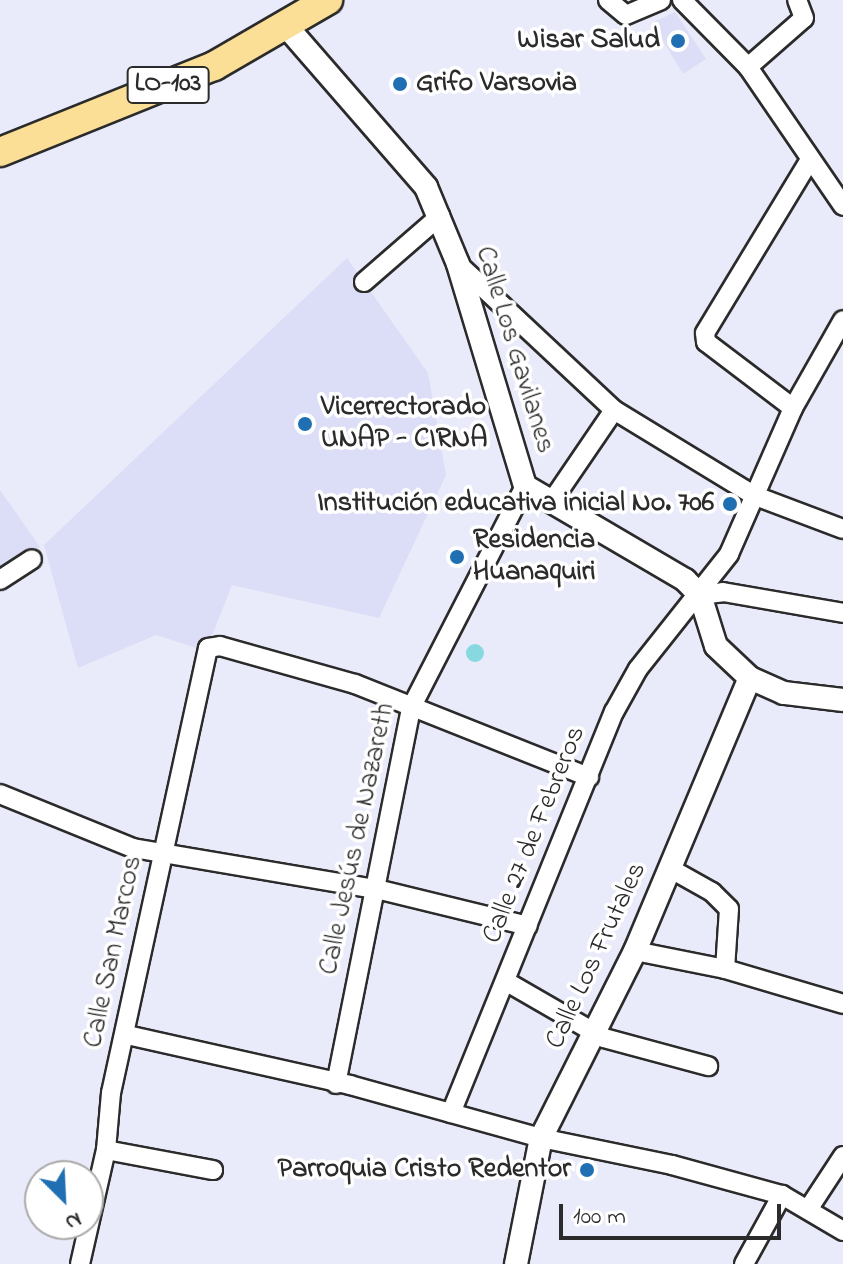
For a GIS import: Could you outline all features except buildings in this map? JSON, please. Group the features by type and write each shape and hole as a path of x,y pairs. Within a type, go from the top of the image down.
{"main road":[{"name":"LO-103","path":"0,152 214,66 287,27 328,0"}],"street":[{"path":"608,0 626,15 661,0"},
{"path":"682,0 748,67 809,161 842,204"},
{"path":"748,67 804,18 797,0"},
{"name":"Calle Los Gavilanes","path":"287,27 396,150 440,216 458,264 525,486 685,580 700,595"},
{"path":"793,408 706,342 705,333 809,161"},
{"path":"364,282 440,216"},
{"path":"458,264 614,410 753,495 843,529"},
{"name":"Calle 27 de Febreros","path":"451,1113 507,982 614,712 638,669 700,595 729,554 793,408 843,320"},
{"path":"552,501 614,410"},
{"name":"Calle Jesús de Nazareth","path":"336,1084 411,708 525,486"},
{"path":"0,580 32,559"},
{"path":"843,613 723,592 700,595 716,646 750,678 784,693 843,700"},
{"name":"Calle San Marcos","path":"80,1264 106,1150 111,1093 127,1035 206,651 220,646 355,684 411,708"},
{"name":"Calle Los Frutales","path":"516,1264 541,1138 635,951 750,678"},
{"path":"411,708 589,777"},
{"path":"0,794 133,848 376,889 528,926"},
{"path":"671,869 712,892 729,909 725,969"},
{"path":"635,951 725,969 843,1004"},
{"path":"507,982 596,1033 708,1066"},
{"path":"127,1035 782,1195 809,1208 843,1231"},
{"path":"106,1150 213,1170"},
{"path":"809,1208 843,1156"},
{"path":"744,1264 782,1195"}],"shaded area":[{"name":"Wisar Salud","path":"675,12 706,59 683,74 652,23"},
{"name":"Vicerrectorado UNAP - CIRNA","path":"347,258 428,373 446,475 379,618 232,585 206,651 156,635 78,668 44,545"},
{"path":"0,490 40,547 0,574"}],"water":[{"path":"475,644 484,653 475,662 466,653"}],"place":[{"name":"Wisar Salud","path":"678,41"},
{"name":"Grifo Varsovia","path":"400,84"},
{"name":"Vicerrectorado UNAP - CIRNA","path":"305,424"},
{"name":"Institución educativa inicial No. 706","path":"730,504"},
{"name":"Residencia Huanaquiri","path":"457,557"},
{"name":"Parroquia Cristo Redentor","path":"587,1170"}]}
